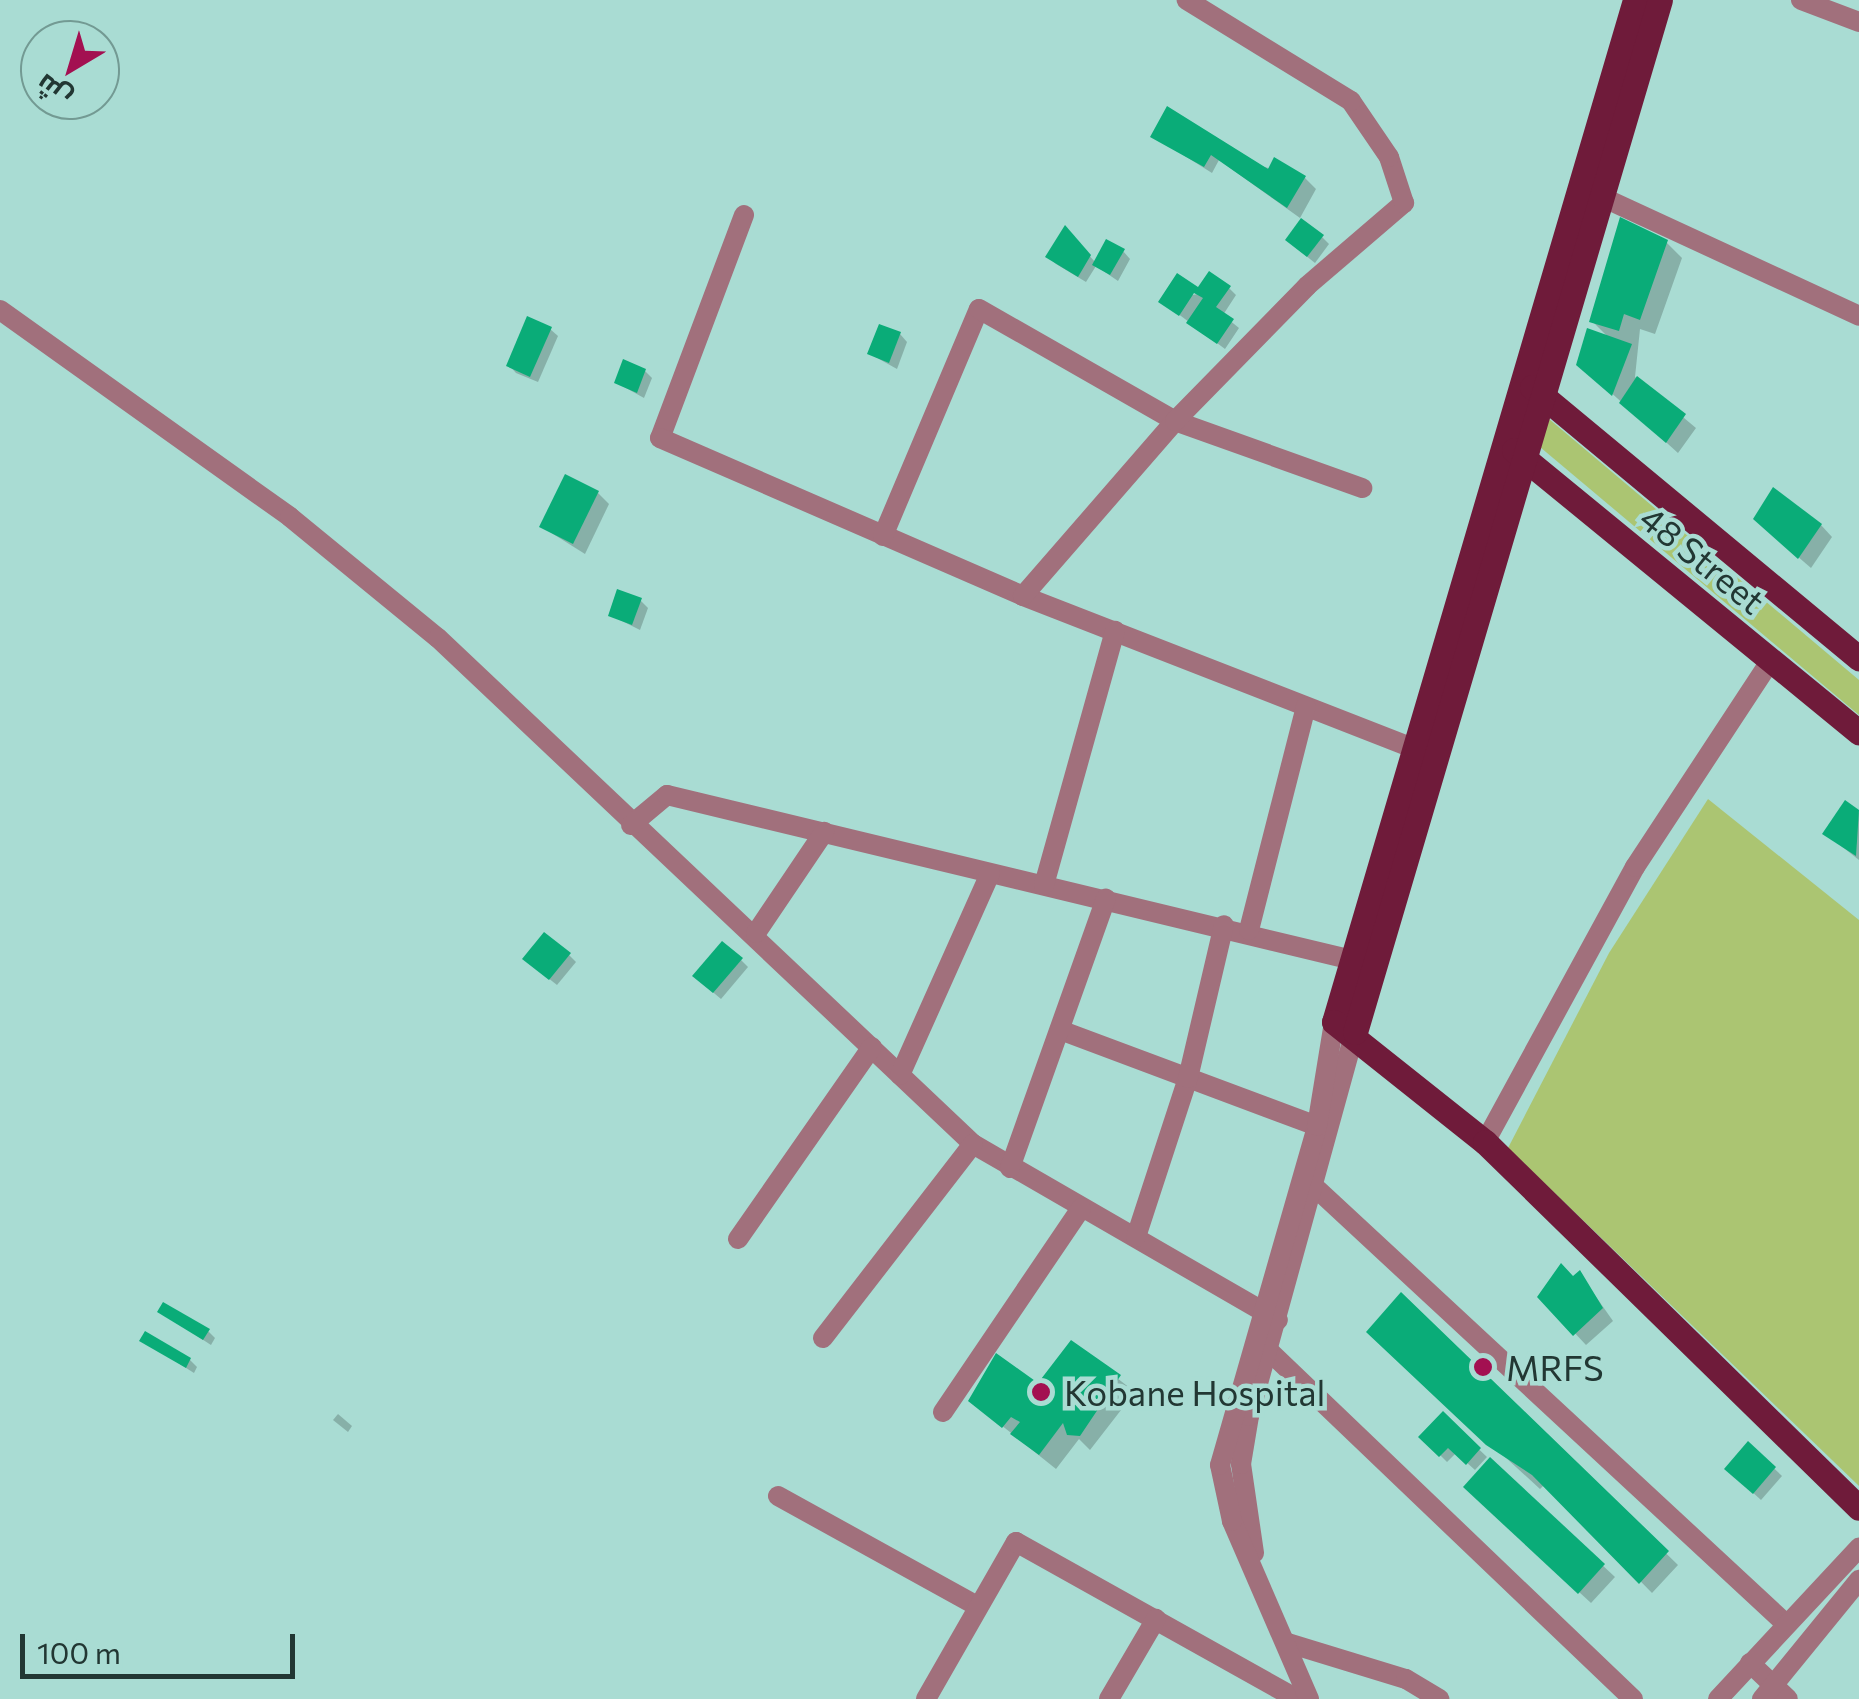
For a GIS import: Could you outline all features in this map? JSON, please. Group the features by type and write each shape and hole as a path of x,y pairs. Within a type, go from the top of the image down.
{"main road":[{"path":"1344,1027 1523,457 1531,386 1635,0"},
{"path":"1344,1027 1352,960 1502,441 1531,386 1602,197 1660,0"},
{"name":"48 Street","path":"1531,386 1859,658"},
{"name":"48 Street","path":"1502,441 1859,732"},
{"path":"1344,1027 1485,1142 1859,1508"}],"street":[{"path":"1023,596 1175,421 1307,286 1404,204 1389,157 1351,100 1188,0"},
{"path":"1800,0 1859,22"},
{"path":"1602,197 1859,316"},
{"path":"744,215 660,438 1023,596 1412,748"},
{"path":"883,536 979,309 1175,421 1362,488"},
{"path":"0,310 362,574 631,825 756,933 973,1144 1269,1316"},
{"path":"1044,886 1115,630"},
{"path":"1485,1142 1634,866 1772,660"},
{"path":"1250,930 1306,707"},
{"path":"631,825 667,795 990,874 1250,930 1352,960"},
{"path":"756,933 824,832"},
{"path":"900,1075 990,874"},
{"path":"1010,1168 1106,899"},
{"path":"1136,1237 1188,1078 1224,924"},
{"path":"1255,1560 1241,1464 1268,1350 1269,1316 1344,1027"},
{"path":"1309,1699 1255,1560 1232,1521 1220,1465 1269,1316 1318,1190 1344,1027"},
{"path":"1060,1030 1317,1126"},
{"path":"738,1239 872,1047"},
{"path":"824,1338 973,1144"},
{"path":"1318,1190 1785,1623"},
{"path":"943,1412 1081,1208"},
{"path":"1268,1350 1633,1699"},
{"path":"778,1496 977,1606"},
{"path":"926,1699 1016,1542 1298,1699"},
{"path":"1718,1699 1859,1548"},
{"path":"1750,1663 1774,1695 1859,1580"},
{"path":"1109,1699 1156,1619"},
{"path":"1288,1643 1406,1679 1439,1699"}],"green space":[{"path":"1549,419 1859,680 1859,715 1540,447"},
{"path":"1708,799 1859,920 1859,1486 1508,1148 1609,953"}],"building":[{"path":"1167,106 1268,169 1274,157 1306,176 1287,208 1211,155 1204,167 1150,137"},
{"path":"1620,217 1668,240 1640,320 1624,314 1619,331 1589,322"},
{"path":"1301,218 1324,235 1307,257 1285,240"},
{"path":"1065,225 1091,255 1078,277 1045,257"},
{"path":"1106,239 1125,249 1110,275 1092,265"},
{"path":"1209,271 1231,286 1216,307 1234,319 1217,344 1186,323 1203,298 1194,293 1179,316 1158,302 1177,273 1198,287"},
{"path":"527,316 552,327 530,377 506,366"},
{"path":"879,324 901,332 889,363 867,354"},
{"path":"1587,328 1632,344 1612,396 1576,365"},
{"path":"623,359 646,369 637,393 614,383"},
{"path":"1637,376 1686,414 1666,443 1619,403"},
{"path":"565,474 599,491 573,544 539,527"},
{"path":"1773,487 1822,524 1798,559 1753,519"},
{"path":"617,589 642,598 632,625 608,616"},
{"path":"1845,800 1859,810 1856,856 1822,834"},
{"path":"544,932 571,953 549,980 522,959"},
{"path":"722,941 743,958 713,993 692,976"},
{"path":"1561,1263 1573,1276 1580,1270 1603,1308 1573,1336 1537,1297"},
{"path":"1401,1292 1669,1551 1639,1584 1532,1475 1486,1445 1366,1332"},
{"path":"163,1302 210,1329 203,1340 157,1312"},
{"path":"145,1331 191,1358 186,1368 139,1341"},
{"name":"Kobane Hospital","path":"1071,1340 1121,1375 1080,1436 1067,1435 1063,1423 1039,1455 1010,1434 1020,1422 1011,1417 1002,1428 968,1401 996,1353 1038,1383"},
{"path":"1443,1411 1481,1448 1466,1465 1448,1448 1439,1457 1418,1437"},
{"path":"1748,1441 1776,1467 1753,1494 1724,1469"},
{"path":"1490,1457 1605,1564 1578,1594 1463,1487"}],"place":[{"name":"MRFS","path":"1483,1367"},
{"name":"Kobane Hospital","path":"1041,1392"}]}
